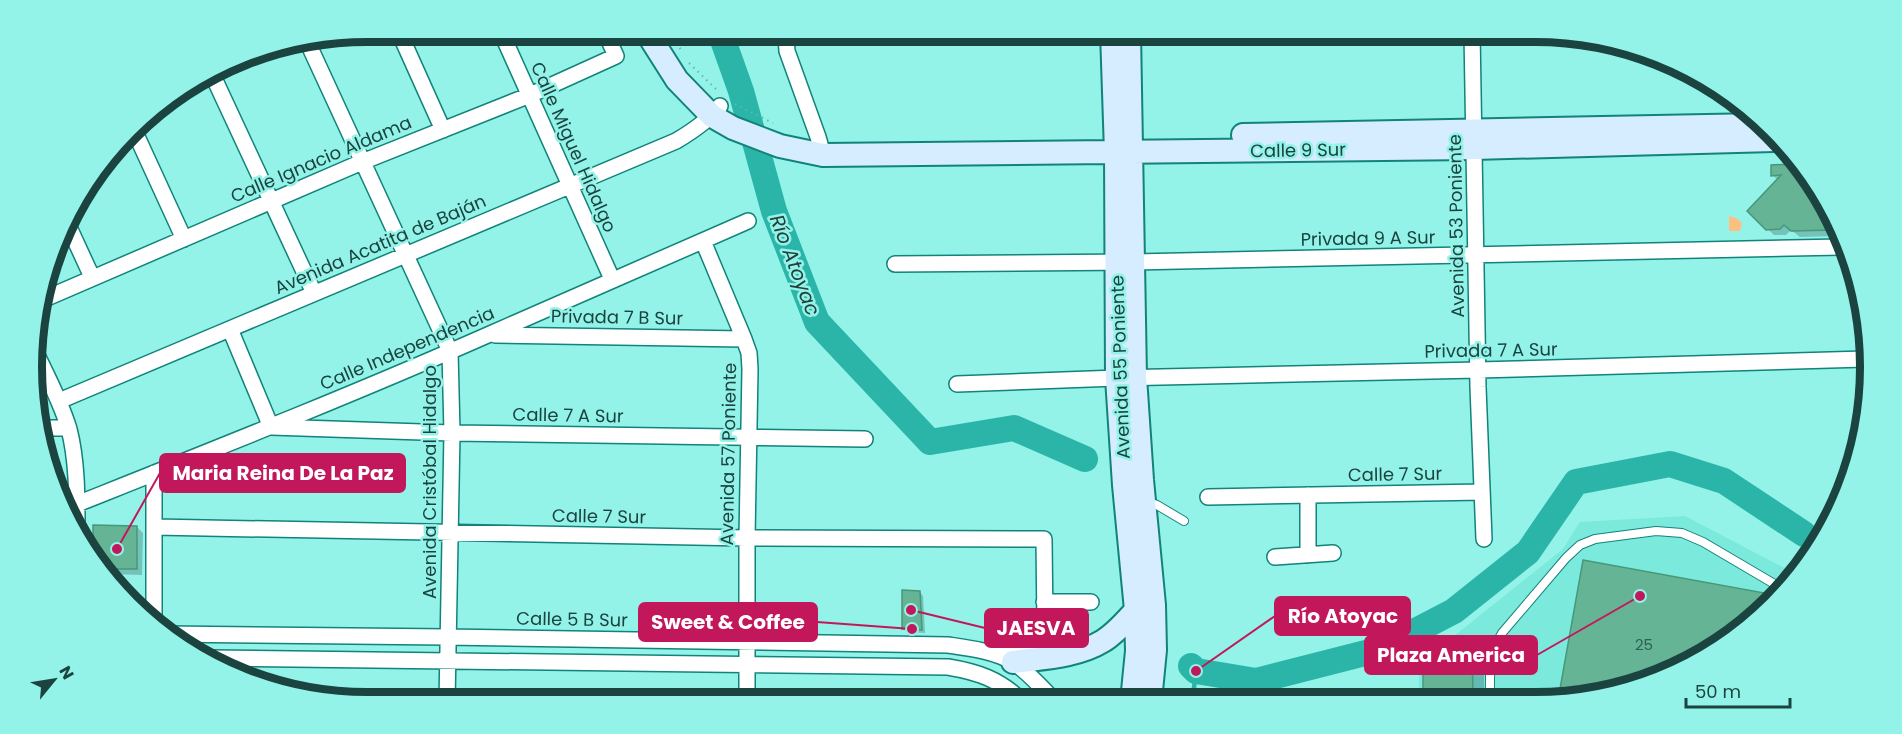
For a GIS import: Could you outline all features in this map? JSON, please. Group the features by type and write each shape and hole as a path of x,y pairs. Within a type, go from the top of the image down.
{"main road":[{"path":"653,42 676,80 726,110"},
{"path":"667,42 685,72 726,110"},
{"name":"Avenida 55 Poniente","path":"1113,42 1124,145"},
{"name":"Avenida 55 Poniente","path":"1129,42 1124,145 1126,377 1124,485 1136,610 1137,651 1133,692"},
{"name":"Calle 9 Sur","path":"726,110 781,135 822,150 1474,139 1768,140"},
{"name":"Calle 9 Sur","path":"1474,139 1752,125"},
{"name":"Avenida 55 Poniente","path":"1126,377 1144,500 1154,605 1155,650 1151,692"},
{"path":"1005,659 1069,654 1090,648 1104,641 1136,610"}],"street":[{"path":"403,42 443,130"},
{"name":"Calle Miguel Hidalgo","path":"506,42 612,279"},
{"name":"Calle Ignacio Aldama","path":"50,296 362,162 530,95 616,56 610,42"},
{"path":"786,42 787,51 822,150"},
{"name":"Avenida 53 Poniente","path":"1472,42 1478,370 1484,539"},
{"name":"Avenida Cristóbal Hidalgo","path":"310,47 450,351 452,433 447,692"},
{"path":"215,80 314,293"},
{"name":"Avenida Acatita de Baján","path":"59,401 676,141 726,110"},
{"path":"137,137 184,239"},
{"name":"Calle Independencia","path":"77,504 271,427 490,335 612,279 748,221"},
{"path":"72,233 92,277"},
{"name":"Avenida 57 Poniente","path":"703,241 744,339 750,369 747,692"},
{"name":"Privada 9 A Sur","path":"895,264 1125,262 1837,247"},
{"path":"230,329 271,427"},
{"name":"Privada 7 B Sur","path":"490,335 744,339"},
{"name":"Privada 7 A Sur","path":"957,384 1126,377 1860,359"},
{"path":"42,366 59,401 73,449 77,513"},
{"name":"Calle 7 A Sur","path":"271,427 452,433 866,439"},
{"path":"48,428 68,428"},
{"path":"154,473 154,612"},
{"name":"Calle 7 Sur","path":"1208,497 1482,492"},
{"path":"1308,495 1308,555"},
{"name":"Calle 7 Sur","path":"155,527 747,538 1044,539 1044,602"},
{"path":"1275,557 1333,553"},
{"path":"1044,692 1005,659 1040,639 1045,629 1044,602 1091,602"},
{"name":"Calle 5 B Sur","path":"182,634 948,645 973,649 1005,659"},
{"path":"223,658 948,668 975,672 1000,684 1010,692"}],"lane":[{"path":"1144,500 1157,504 1185,521"},
{"path":"1490,692 1490,663 1494,647 1502,633 1566,558 1580,545 1595,539 1656,531 1682,533 1703,542 1776,585"}],"path":[{"path":"677,42 682,51"},
{"path":"687,61 726,110 781,135"}],"shaded area":[{"path":"1729,216 1742,223 1740,231 1729,231"},
{"path":"1685,516 1789,570 1765,597 1716,637 1679,658 1639,675 1598,686 1556,691 1419,692 1419,664 1563,549 1580,522"}],"building":[{"path":"1789,164 1805,186 1829,230 1791,231 1784,225 1780,229 1766,230 1747,211 1781,175 1771,176 1771,165"},
{"path":"93,525 137,526 137,569 112,569 93,541"},
{"path":"1583,560 1768,594 1733,625 1679,658 1619,681 1560,691"},
{"path":"902,590 920,591 922,630 902,629"},
{"path":"1472,638 1473,692 1423,692 1423,670"}],"waterway":[{"name":"Río Atoyac","path":"724,42 741,91 774,211 817,322 930,442 1014,428 1085,459"},
{"name":"Río Atoyac","path":"1191,666 1196,671 1256,681 1381,649 1454,611 1528,552 1576,482 1670,464 1724,481 1804,534"},
{"path":"1193,692 1196,671"}],"place":[{"name":"Maria Reina De La Paz","path":"117,549"},
{"name":"Plaza America","path":"1640,596"},
{"name":"JAESVA","path":"911,610"},
{"name":"Sweet & Coffee","path":"912,629"},
{"name":"Río Atoyac","path":"1196,671"}]}
